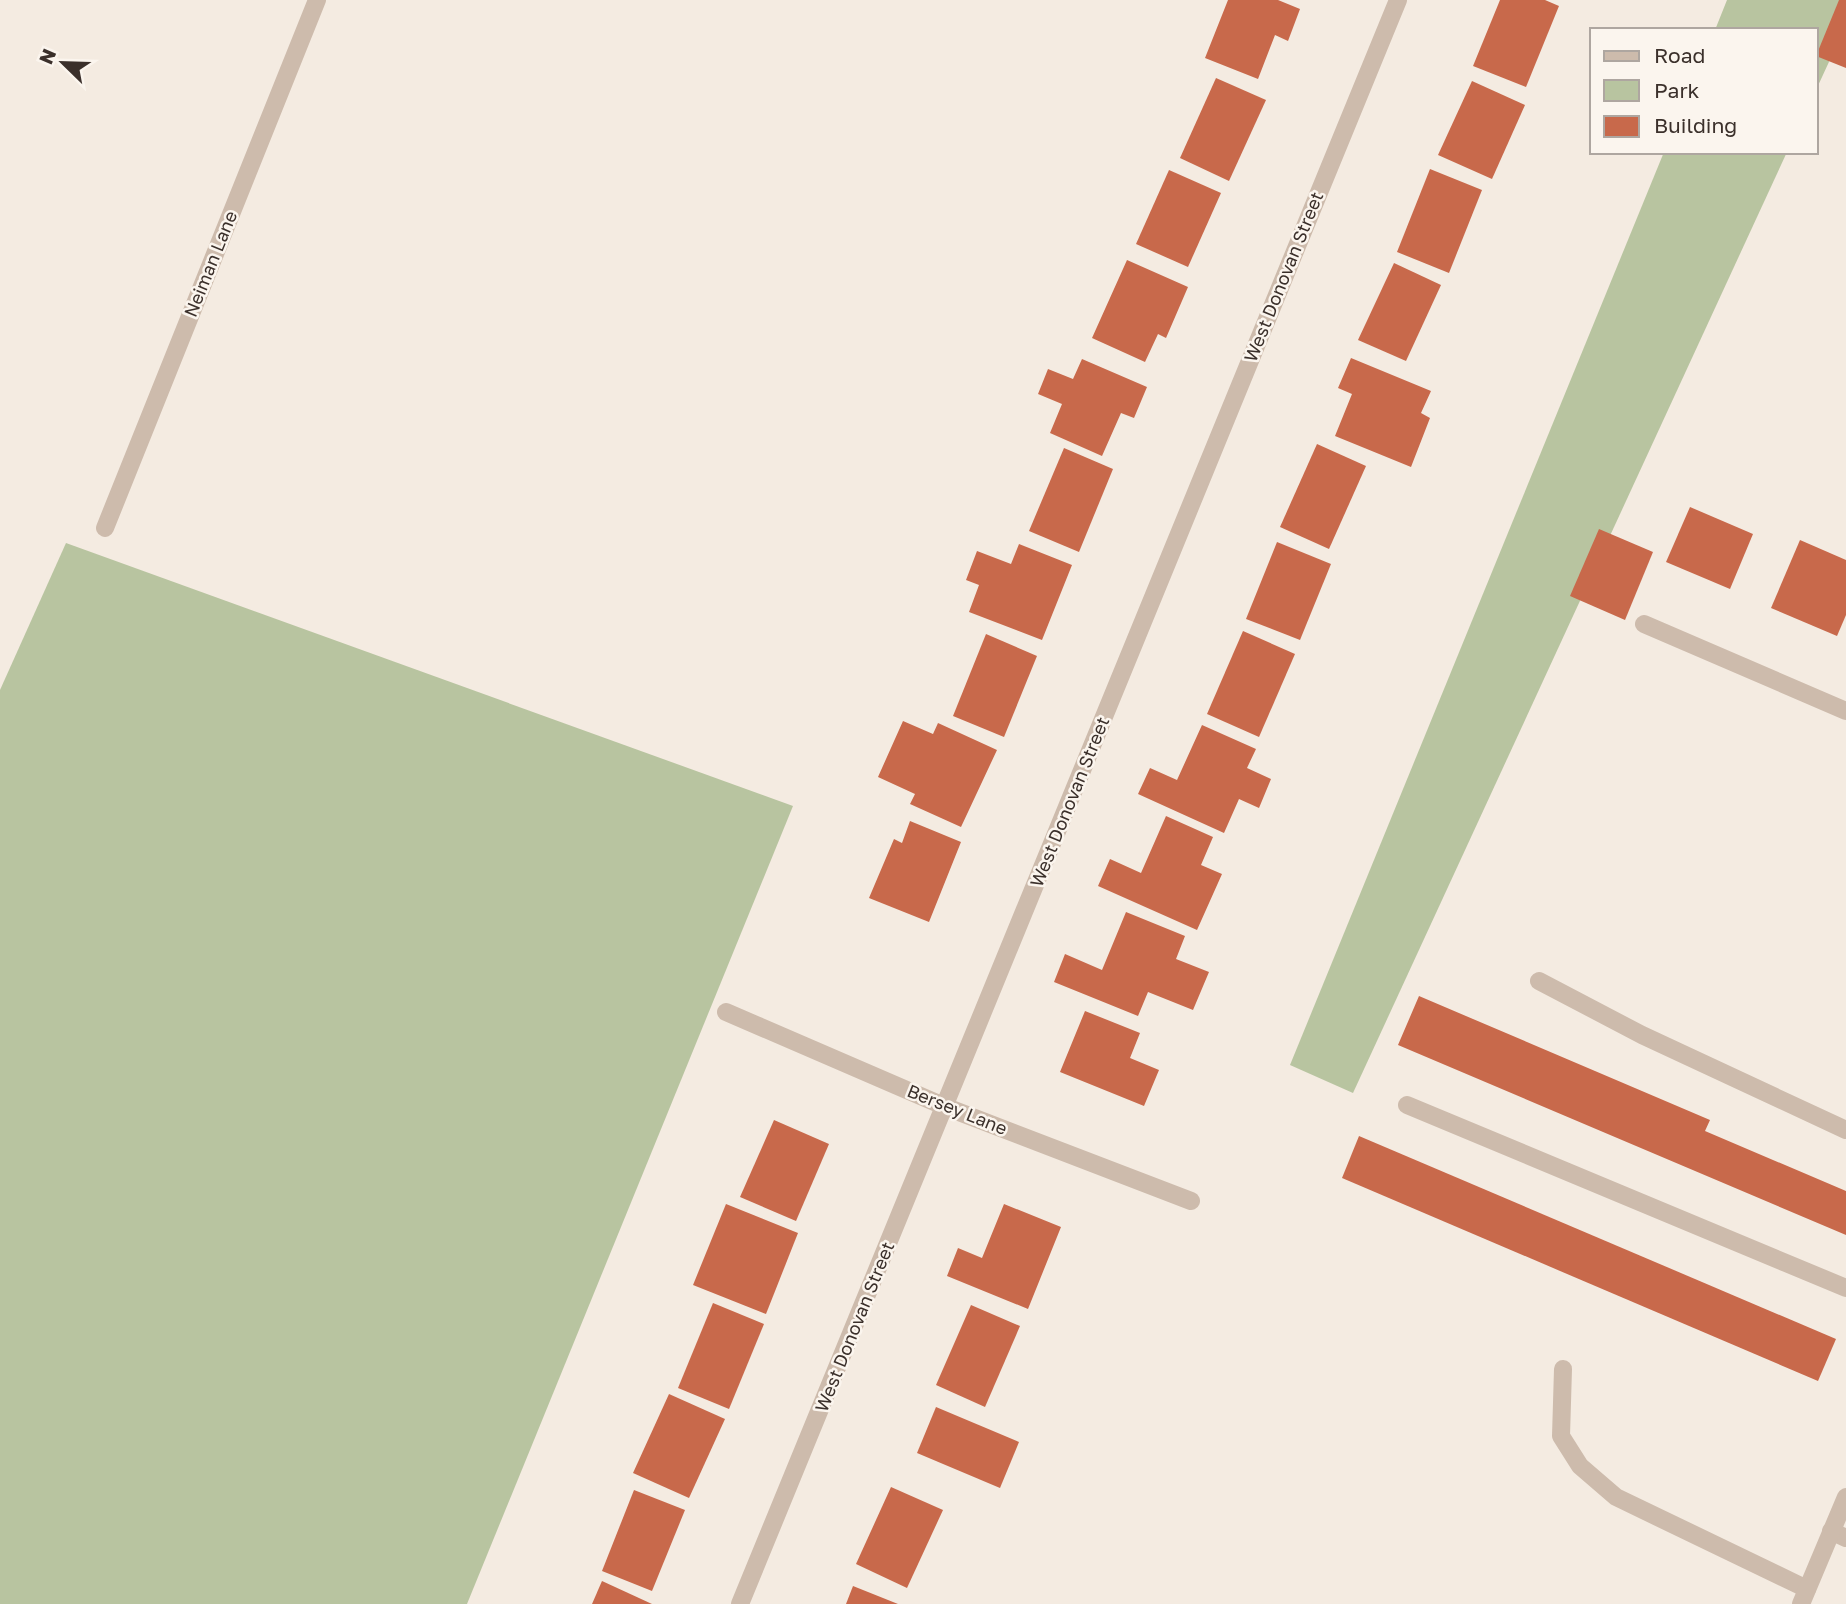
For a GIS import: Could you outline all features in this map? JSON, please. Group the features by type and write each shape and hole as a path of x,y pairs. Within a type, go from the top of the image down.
{"street":[{"name":"Neiman Lane","path":"106,528 317,0"},
{"name":"West Donovan Street","path":"740,1604 1398,0"},
{"path":"1644,624 1846,711"},
{"path":"1539,981 1642,1035 1846,1130"},
{"name":"Bersey Lane","path":"726,1012 946,1107 1191,1201"},
{"path":"1407,1105 1846,1289"},
{"path":"1563,1368 1561,1436 1580,1466 1616,1497 1804,1596 1839,1535 1846,1497"}],"green space":[{"path":"1727,0 1846,0 1846,25 1818,86 1818,28 1716,28"},
{"path":"1663,154 1786,154 1353,1093 1290,1065"},
{"path":"66,543 793,806 467,1604 0,1604 0,690"}],"building":[{"path":"1228,0 1278,0 1300,9 1288,41 1275,35 1258,79 1205,58"},
{"path":"1500,0 1545,0 1559,6 1526,87 1473,66"},
{"path":"1839,0 1846,0 1846,68 1818,57"},
{"path":"1216,78 1266,100 1229,181 1180,158"},
{"path":"1472,81 1525,105 1492,179 1438,155"},
{"path":"1430,169 1482,190 1449,273 1397,252"},
{"path":"1169,170 1221,193 1188,267 1136,244"},
{"path":"1127,260 1188,287 1166,338 1158,334 1145,362 1092,338"},
{"path":"1394,263 1441,285 1406,361 1358,340"},
{"path":"1351,358 1431,391 1421,413 1430,418 1411,467 1335,436 1352,394 1338,388"},
{"path":"1082,359 1147,387 1134,418 1121,413 1102,456 1050,433 1062,404 1038,394 1048,369 1073,379"},
{"path":"1317,444 1366,466 1329,549 1280,527"},
{"path":"1064,448 1113,469 1079,552 1029,531"},
{"path":"1690,507 1753,534 1730,589 1666,562"},
{"path":"1599,529 1653,552 1625,620 1570,596"},
{"path":"1800,540 1846,560 1846,615 1837,636 1771,608"},
{"path":"1277,542 1331,564 1300,640 1246,619"},
{"path":"1019,544 1072,565 1042,640 969,612 979,585 966,580 977,551 1011,564"},
{"path":"1243,631 1295,654 1259,737 1207,714"},
{"path":"986,634 1037,656 1004,737 953,716"},
{"path":"903,721 933,734 938,723 997,750 961,827 910,804 915,794 878,777"},
{"path":"1202,725 1256,749 1247,768 1271,779 1259,808 1239,799 1224,833 1138,794 1150,768 1177,780"},
{"path":"1166,816 1213,837 1201,865 1222,874 1197,930 1098,886 1110,859 1141,873"},
{"path":"910,821 961,842 929,922 869,898 894,839 902,843"},
{"path":"1126,912 1185,936 1176,959 1209,972 1193,1010 1148,992 1138,1016 1054,982 1065,954 1102,970"},
{"path":"1419,996 1710,1120 1705,1131 1846,1191 1846,1235 1398,1045"},
{"path":"1085,1011 1140,1033 1130,1058 1159,1070 1144,1106 1060,1072"},
{"path":"774,1120 829,1144 796,1221 740,1197"},
{"path":"1359,1136 1836,1339 1818,1381 1342,1178"},
{"path":"726,1204 798,1233 766,1314 693,1285"},
{"path":"1004,1204 1061,1227 1028,1309 947,1276 958,1248 982,1258"},
{"path":"713,1303 764,1324 729,1409 678,1388"},
{"path":"971,1305 1020,1326 985,1407 936,1385"},
{"path":"669,1394 725,1419 689,1498 633,1473"},
{"path":"936,1407 1019,1442 1000,1488 917,1453"},
{"path":"891,1487 943,1510 907,1588 856,1564"},
{"path":"634,1490 685,1510 652,1591 602,1571"},
{"path":"602,1581 652,1604 592,1604"},
{"path":"853,1586 898,1604 846,1604"}]}
